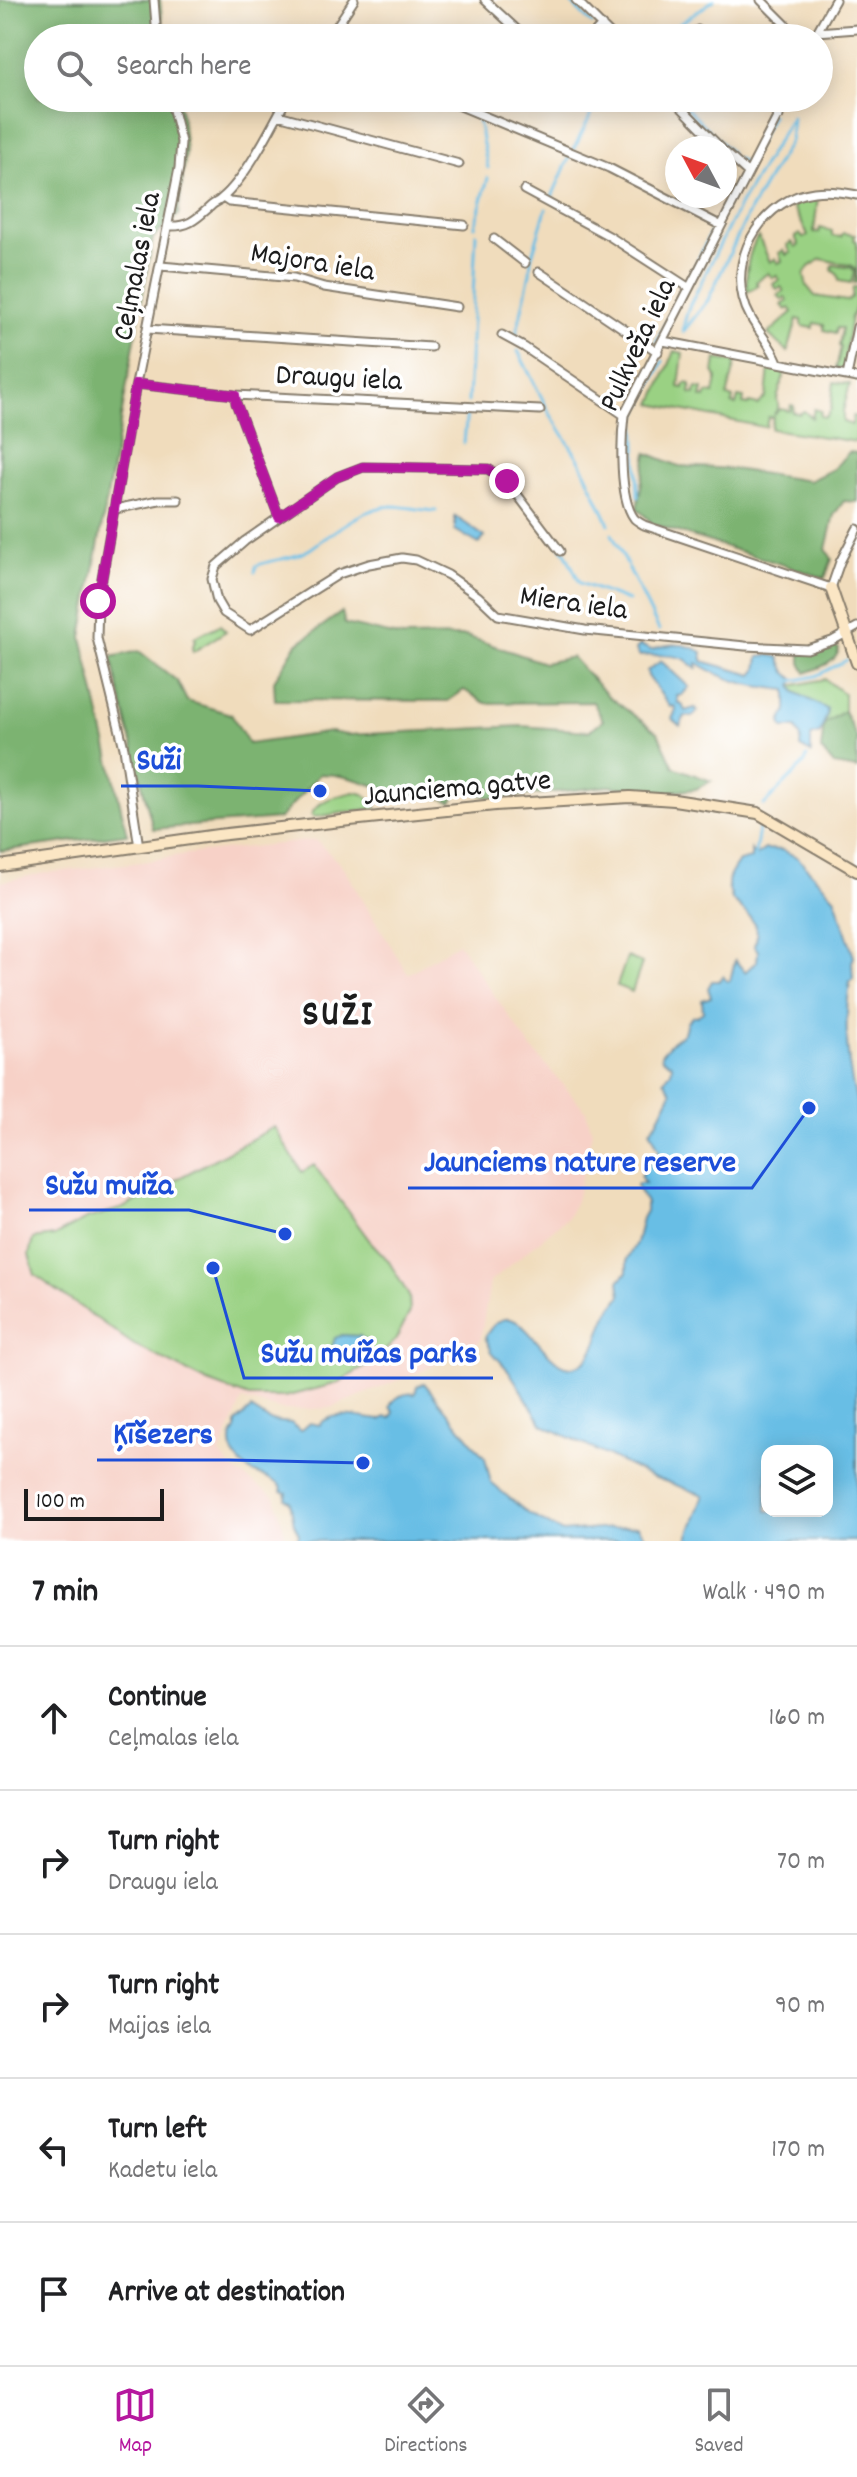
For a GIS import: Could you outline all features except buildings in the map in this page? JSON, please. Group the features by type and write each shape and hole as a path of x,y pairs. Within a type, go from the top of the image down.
{"main road":[{"path":"831,588 852,630 857,663"},
{"name":"Jaunciema gatve","path":"0,866 218,835 495,805 651,798 758,813 857,871"}],"street":[{"path":"154,0 156,24"},
{"path":"338,24 354,0"},
{"path":"485,0 511,24"},
{"path":"576,0 601,24"},
{"path":"761,0 785,24"},
{"path":"821,24 835,0"},
{"path":"833,32 857,29"},
{"name":"Ceļmalas iela","path":"139,847 124,748 97,634 98,601 136,384 179,168 181,142 174,112"},
{"path":"169,226 188,225 223,198 240,177 280,112"},
{"path":"475,112 609,168 720,225"},
{"path":"686,112 709,136"},
{"path":"775,112 779,116"},
{"name":"Pulkveža iela","path":"781,112 747,172 624,415 620,444 622,474 634,517 644,525 831,588"},
{"path":"278,115 459,164"},
{"path":"737,163 747,172"},
{"path":"524,190 621,243 688,287"},
{"path":"778,362 773,349 755,328 743,302 740,273 747,246 764,220 785,202 813,192 842,191 857,195"},
{"path":"223,198 229,202 464,225"},
{"path":"494,239 525,263"},
{"name":"Majora iela","path":"161,266 294,278 324,287 457,307"},
{"path":"539,272 658,352"},
{"path":"847,376 857,327"},
{"path":"147,329 431,347"},
{"path":"502,335 624,415"},
{"path":"663,341 857,378"},
{"name":"Draugu iela","path":"136,384 235,395 540,410"},
{"path":"235,395 279,517 337,477 363,467 488,469 507,481 560,551"},
{"path":"115,509 159,500 178,500"},
{"name":"Miera iela","path":"279,517 216,566 212,579 217,601 224,613 250,630 339,574 402,558 416,560 448,575 498,615 570,628 745,646 807,649 852,630"},
{"path":"831,588 857,529"}],"shaded area":[{"path":"316,840 342,866 408,974 458,943 532,1049 586,1111 592,1132 576,1201 567,1218 490,1282 480,1342 424,1370 330,1408 283,1410 242,1400 220,1454 234,1470 275,1497 287,1541 0,1541 0,882 186,854"}],"green space":[{"path":"0,0 160,0 163,24 24,24 24,112 181,112 186,152 178,215 153,238 82,637 127,834 0,851"},
{"path":"818,197 814,232 819,233 820,228 832,231 832,236 841,237 843,233 855,235 854,240 857,241 857,283 854,283 856,271 853,266 821,259 804,275 807,286 815,296 847,301 852,298 853,287 857,287 843,369 836,369 842,328 837,328 836,333 824,330 824,325 815,323 813,328 802,326 802,320 797,319 788,352 768,334 793,312 782,305 788,301 778,295 784,291 781,287 777,289 773,284 779,280 777,276 772,278 768,273 756,282 758,286 747,292 748,263 758,236 770,262 775,259 778,263 782,261 779,253 784,250 786,255 791,253 787,245 792,242 795,247 799,245 795,237 808,235 792,205"},
{"path":"833,265 852,268 851,283 839,281 832,270"},
{"path":"675,351 683,353 679,387 684,388 685,383 691,384 690,393 695,394 696,388 703,389 701,397 705,398 707,393 714,394 716,359 736,362 727,396 733,398 732,404 736,405 738,397 744,398 743,404 758,405 766,397 769,368 785,372 774,415 780,409 790,411 791,405 794,406 793,412 799,414 804,411 812,418 814,409 821,411 820,416 826,417 831,409 834,382 850,384 843,422 852,425 853,416 857,416 857,442 771,429 773,417 768,417 766,427 763,427 652,404"},
{"path":"849,452 857,453 857,502 844,501 834,515 826,549 832,559 825,578 653,524 637,508 647,453 679,466 733,469 809,481 833,469"},
{"path":"342,612 345,624 402,637 466,636 544,663 572,657 608,696 658,733 674,767 711,781 696,789 662,793 609,786 495,799 459,788 452,802 401,793 342,776 320,774 279,819 153,829 111,657 139,651 177,681 187,701 231,714 249,744 331,732 347,735 521,726 589,731 603,720 593,702 485,703 464,690 448,701 275,700 274,681 296,645"},
{"path":"220,625 226,631 193,652 194,637"},
{"path":"835,646 839,649 834,658 806,673 801,654"},
{"path":"825,679 844,694 844,711 824,724 827,714 791,686"},
{"path":"844,711 857,738 857,769 834,765 821,750 824,724"},
{"path":"354,792 364,794 377,808 311,815 324,802"},
{"path":"627,957 642,963 632,992 617,986"},
{"path":"274,1127 302,1172 314,1165 370,1241 388,1260 409,1296 410,1312 395,1341 372,1363 335,1384 284,1397 249,1397 208,1382 134,1345 35,1275 29,1255 33,1239 54,1236 86,1219 123,1208"}],"water":[{"path":"455,516 485,537 479,544 455,530"},
{"path":"640,645 651,650 671,645 689,646 702,652 702,661 753,675 759,657 779,657 786,672 794,679 792,686 795,692 827,709 820,733 811,736 811,753 800,747 801,738 796,728 783,728 781,722 787,710 787,690 740,682 697,663 697,668 676,657 638,656 636,649"},
{"path":"661,661 689,687 677,696 678,703 685,711 695,708 698,711 692,717 685,716 680,726 672,719 676,710 674,706 670,707 648,676 647,671"},
{"path":"765,849 782,850 797,857 835,898 854,957 847,1027 848,1058 857,1103 857,1541 687,1541 704,1495 650,1476 543,1425 509,1371 492,1352 485,1337 498,1321 511,1319 523,1326 559,1363 572,1367 586,1360 594,1349 607,1316 621,1295 619,1281 627,1272 627,1259 636,1243 646,1211 646,1203 637,1187 638,1183 645,1183 640,1176 658,1157 659,1149 650,1130 672,1092 664,1080 671,1072 672,1064 662,1059 661,1054 684,1033 687,1022 693,1016 703,1012 702,1000 711,997 708,988 712,981 719,981 723,976 730,981 735,960 745,972 757,961 755,926 732,900 728,885 739,861 751,858 751,850 755,856"},
{"path":"342,1335 360,1336 364,1345 349,1360 337,1362 330,1354 335,1338"},
{"path":"424,1383 485,1458 491,1483 529,1514 562,1532 638,1526 648,1541 297,1541 299,1534 290,1501 286,1499 287,1493 274,1481 247,1469 234,1454 231,1442 236,1423 251,1409 270,1421 291,1423 300,1431 309,1423 319,1425 332,1417 380,1420 391,1418 394,1412 390,1407 397,1398 415,1394 417,1386"}],"waterway":[{"path":"568,0 592,24"},
{"path":"679,24 714,0"},
{"path":"574,149 592,112"},
{"path":"691,112 714,136"},
{"path":"737,158 746,165 772,115"},
{"path":"683,332 708,300 750,210 790,141 792,117"},
{"path":"683,328 688,309 739,206 791,118"},
{"path":"478,120 488,168"},
{"path":"551,199 569,158"},
{"path":"475,226 488,178"},
{"path":"721,213 739,180"},
{"path":"516,336 531,259 546,209"},
{"path":"690,278 712,229"},
{"path":"468,402 476,233"},
{"path":"656,342 684,288"},
{"path":"518,351 549,412 580,461 609,524"},
{"path":"638,497 635,419 663,361"},
{"path":"464,443 467,410"},
{"path":"255,572 256,566 304,553 348,522 370,511 393,506 436,511"},
{"path":"612,534 659,630"},
{"path":"556,539 580,583 628,601"},
{"path":"792,681 816,676 847,660"},
{"path":"764,805 805,763 807,757"},
{"path":"754,859 760,823"}],"place":[{"name":"Suži","path":"320,791"},
{"name":"Jaunciems nature reserve","path":"809,1108"},
{"name":"Sužu muiža","path":"285,1234"},
{"name":"Sužu muižas parks","path":"213,1268"},
{"name":"Ķīšezers","path":"363,1463"}],"district":[{"name":"SUŽI","path":"338,1011"}],"route":[{"path":"98,601 136,384 235,395 279,517 337,477 363,467 488,469 507,481"}]}
